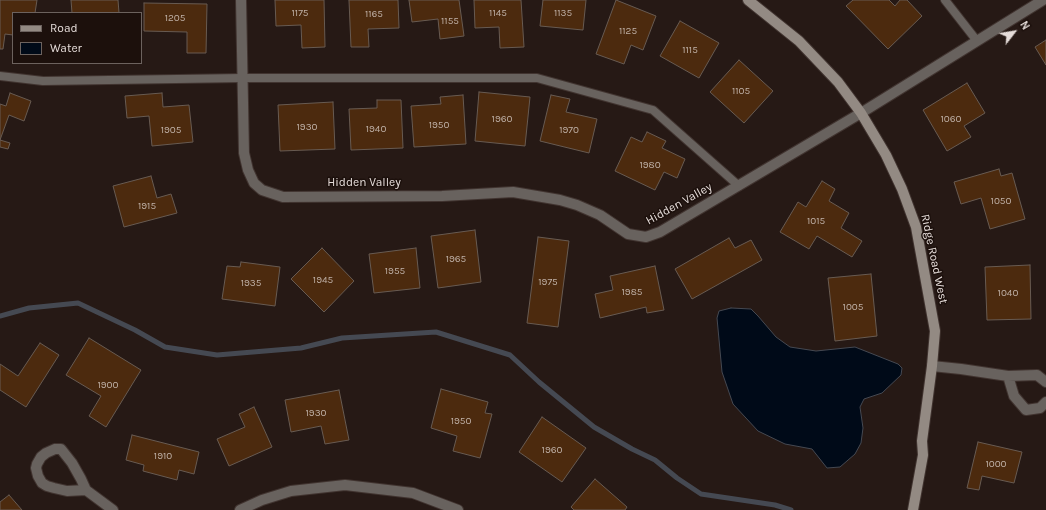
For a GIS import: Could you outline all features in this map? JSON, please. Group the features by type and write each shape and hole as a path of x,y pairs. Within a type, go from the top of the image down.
{"street":[{"name":"Hidden Valley","path":"241,0 244,153 248,170 254,183 262,190 283,197 442,196 513,192 560,200 577,205 600,215 628,234 646,236 660,232 739,186 861,113 1043,0"},
{"name":"Ridge Road West","path":"748,0 799,41 838,82 861,113 886,155 902,189 916,226 935,331 922,441 923,455 913,510"},
{"path":"932,366 1008,376 1037,375 1046,382"},
{"path":"1008,376 1014,396 1026,410 1040,408 1046,402"},
{"path":"86,490 67,491 47,486 38,476 36,468 41,456 55,449 61,449 72,463 86,490 113,510"},
{"path":"240,510 262,500 291,491 345,485 412,493 458,510"}],"lane":[{"path":"945,0 977,41"},
{"path":"0,76 43,81 242,78 537,78 653,110 739,186"}],"water":[{"path":"731,308 751,309 776,337 790,347 816,351 855,347 898,364 902,368 901,375 882,393 864,399 860,407 863,428 861,443 855,454 840,467 827,468 812,449 785,444 758,431 733,404 722,372 717,318 719,311"}],"building":[{"path":"0,0 37,0 35,12 12,12 12,35 5,34 3,49 0,49"},
{"path":"71,0 118,0 119,12 72,12"},
{"path":"275,0 324,0 325,47 302,48 301,25 276,26"},
{"path":"349,0 398,0 399,28 368,29 369,47 351,47"},
{"path":"409,0 459,0 464,36 440,39 438,19 412,22"},
{"path":"474,0 521,0 524,47 500,48 499,27 475,28"},
{"path":"543,0 586,0 583,30 540,26"},
{"path":"616,0 656,16 643,50 631,45 624,64 596,54"},
{"path":"853,0 889,0 895,6 900,0 907,0 922,16 888,49 846,6"},
{"path":"144,3 207,4 206,53 187,53 187,32 144,31"},
{"path":"680,21 719,43 699,78 660,56"},
{"path":"1046,40 1046,65 1035,47"},
{"path":"739,60 773,91 744,123 710,92"},
{"path":"967,83 985,113 964,126 971,137 947,151 923,110"},
{"path":"479,92 530,97 525,146 475,141"},
{"path":"10,93 31,101 24,121 9,115 0,140 0,104 6,106"},
{"path":"162,93 163,107 189,105 193,142 152,146 149,116 127,118 125,96"},
{"path":"463,95 466,144 414,147 411,106 441,104 440,97"},
{"path":"551,95 570,99 566,112 597,119 589,153 540,141"},
{"path":"377,100 401,100 403,148 351,150 349,109 377,108"},
{"path":"333,102 335,149 280,151 278,105"},
{"path":"647,132 666,141 662,148 685,159 677,178 664,172 655,190 615,171 631,137 642,142"},
{"path":"0,140 10,143 8,149 0,147"},
{"path":"999,169 1001,176 1012,173 1025,219 990,229 981,198 961,204 954,182"},
{"path":"151,176 157,198 171,194 177,213 124,227 113,186"},
{"path":"822,181 835,189 829,201 849,213 841,228 862,241 852,257 817,236 809,249 780,232 798,202 806,207"},
{"path":"475,230 481,282 438,288 431,236"},
{"path":"538,237 569,241 558,327 527,323"},
{"path":"729,238 735,248 751,240 762,260 692,299 675,269"},
{"path":"322,248 354,281 324,312 291,279"},
{"path":"416,248 420,288 374,293 369,254"},
{"path":"241,262 280,267 275,306 222,299 227,266 240,267"},
{"path":"1030,265 1031,319 987,320 985,267"},
{"path":"655,266 664,310 647,313 646,307 600,318 595,294 613,290 610,276"},
{"path":"871,274 877,336 835,341 828,278"},
{"path":"89,338 141,370 106,427 89,416 101,396 66,375"},
{"path":"40,343 59,355 26,407 0,390 0,364 18,376"},
{"path":"441,389 488,402 485,413 492,414 480,458 453,451 457,436 431,428"},
{"path":"339,390 349,440 325,444 321,426 291,432 285,400"},
{"path":"254,407 272,447 229,466 217,439 245,427 239,414"},
{"path":"542,417 586,448 562,482 519,452"},
{"path":"132,435 199,452 194,474 179,470 177,480 143,471 144,465 126,460"},
{"path":"978,442 1022,452 1014,483 982,476 979,490 967,488"},
{"path":"595,479 627,507 625,510 574,510 571,507"},
{"path":"9,495 22,510 0,510 0,502"}],"waterway":[{"path":"0,316 29,308 78,303 135,330 165,347 217,355 301,348 342,338 436,332 510,355 539,382 594,427 632,449 655,460 677,478 701,494 775,505 791,510"}]}
